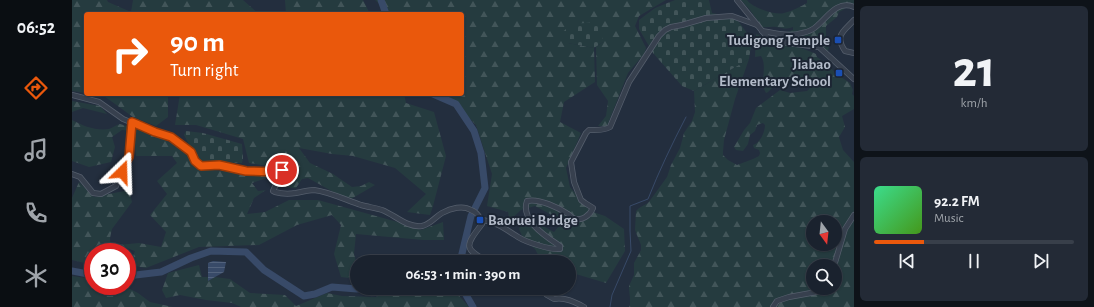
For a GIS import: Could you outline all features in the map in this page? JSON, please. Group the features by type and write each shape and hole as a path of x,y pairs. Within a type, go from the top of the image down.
{"street":[{"path":"737,0 767,37 787,43 819,48 854,79"},
{"path":"762,31 784,34 801,34 817,26 840,5 845,4 854,6"},
{"path":"481,220 488,220 530,242 555,250 560,249 560,246 531,223 525,207 527,201 531,200 549,204 578,219 584,218 591,212 593,208 581,200 574,182 571,162 589,130 605,130 610,127 629,82 659,36 671,27 706,18 732,16 757,25"},
{"path":"854,20 840,36 840,44 845,51 854,53"},
{"path":"72,95 99,102 123,119 171,137 191,152 195,161 201,166 219,165 246,171 276,172 282,170 283,172 274,187 275,192 287,193 314,190 328,193 363,206 382,210 406,223 415,226 423,226 432,222 441,213 451,209 467,207 474,211 481,220 482,224 469,241 471,251 476,255"},
{"path":"72,174 80,177 93,193 101,194 116,186 129,157 132,122"},
{"path":"836,259 845,229 854,215"},
{"path":"773,307 777,301 806,294"},
{"path":"547,295 554,299 558,298 574,301 584,307"}],"green space":[{"path":"72,0 107,0 108,2 131,12 84,12 84,93 72,91"},
{"path":"133,0 243,0 257,12 131,12"},
{"path":"285,0 363,0 369,12 286,12"},
{"path":"375,0 666,0 639,16 635,26 646,48 644,54 628,73 607,126 598,126 606,116 608,101 597,85 596,47 603,42 568,43 594,48 595,82 564,102 560,122 581,133 566,168 570,187 590,211 605,216 624,229 625,251 606,283 576,274 576,255 538,255 535,249 523,238 519,229 523,220 539,224 554,232 560,225 550,214 535,206 521,210 510,220 508,212 487,206 492,174 476,125 457,106 438,96 464,96 464,12 388,12"},
{"path":"675,0 709,0 712,13 736,18 752,40 749,59 694,91 682,86 653,53 639,29 639,20 655,8"},
{"path":"741,0 747,0 749,3 764,10 780,14 802,6 807,3 807,0 854,0 854,4 849,4 826,26 826,36 829,46 827,54 825,54 814,45 806,41 786,39 777,35 793,30 793,27 786,29 762,27"},
{"path":"599,22 603,42 594,48 568,43 559,35 572,24"},
{"path":"756,34 816,54 817,57 838,75 850,83 853,90 852,94 854,96 854,109 842,116 845,127 839,137 843,150 854,162 854,307 629,307 629,286 634,275 634,263 641,250 641,245 635,230 636,211 648,203 667,177 671,165 680,148 684,133 692,121 695,112 694,91 749,59 735,99 724,140 723,155 737,165 759,156 760,153 759,150 754,148 753,145 760,140 763,134 765,125 763,123 757,125 755,131 750,135 748,144 743,151 736,150 734,147 750,123 756,108 780,90 790,93 807,91 812,86 812,80 810,78 792,79 774,86 766,93 763,84 764,65 761,56 755,57"},
{"path":"104,96 168,97 168,117 156,126 133,117"},
{"path":"180,96 404,96 406,103 434,112 446,156 430,215 407,212 426,194 395,168 353,156 299,148 310,163 333,174 352,187 361,186 369,182 375,185 351,199 337,194 308,178 302,179 296,188 283,187 288,169 249,163 243,139 196,125 175,125"},
{"path":"72,101 100,106 107,114 83,108 72,112"},
{"path":"72,120 94,129 109,129 120,124 138,129 173,144 188,155 197,168 273,176 252,183 258,191 266,190 254,198 247,214 265,212 289,200 318,200 421,230 443,222 444,240 423,240 356,234 354,255 350,255 350,278 341,277 334,254 341,225 332,215 297,225 259,245 199,247 146,268 136,266 136,243 161,247 166,232 150,215 167,194 157,181 177,163 172,156 136,156 134,131 122,130 112,137 115,147 111,162 89,167 72,161"},
{"path":"186,131 203,133 242,144 242,163 203,162 197,160 184,135"},
{"path":"79,182 94,197 129,190 132,202 112,229 110,243 84,243 84,263 72,260 72,198"},
{"path":"199,265 202,277 208,277 208,281 215,277 230,279 250,293 285,295 296,306 327,293 342,296 376,297 380,295 458,295 469,307 241,307 232,303 180,295 166,298 162,290 168,273"},
{"path":"72,276 84,278 84,295 136,295 136,292 150,302 173,307 72,307"}],"water":[{"path":"213,261 226,262 224,272 208,281 208,263"}],"waterway":[{"path":"381,0 385,12"},
{"path":"438,96 456,104 474,131 481,153 485,188 471,216 462,255"},
{"path":"610,307 612,295 631,251 630,206 648,199 686,117"},
{"path":"136,275 161,272 191,258 211,251 246,252 264,270 304,296 315,294 332,287 350,288"},
{"path":"72,271 84,273"},
{"path":"466,295 473,307"}],"place":[{"name":"Tudigong Temple","path":"838,40"},
{"name":"Jiabao Elementary School","path":"839,73"},
{"name":"Baoruei Bridge","path":"480,220"}],"route":[{"path":"122,172 129,157 132,122 171,137 191,152 195,161 201,166 219,165 246,171 276,172 282,170"}]}
